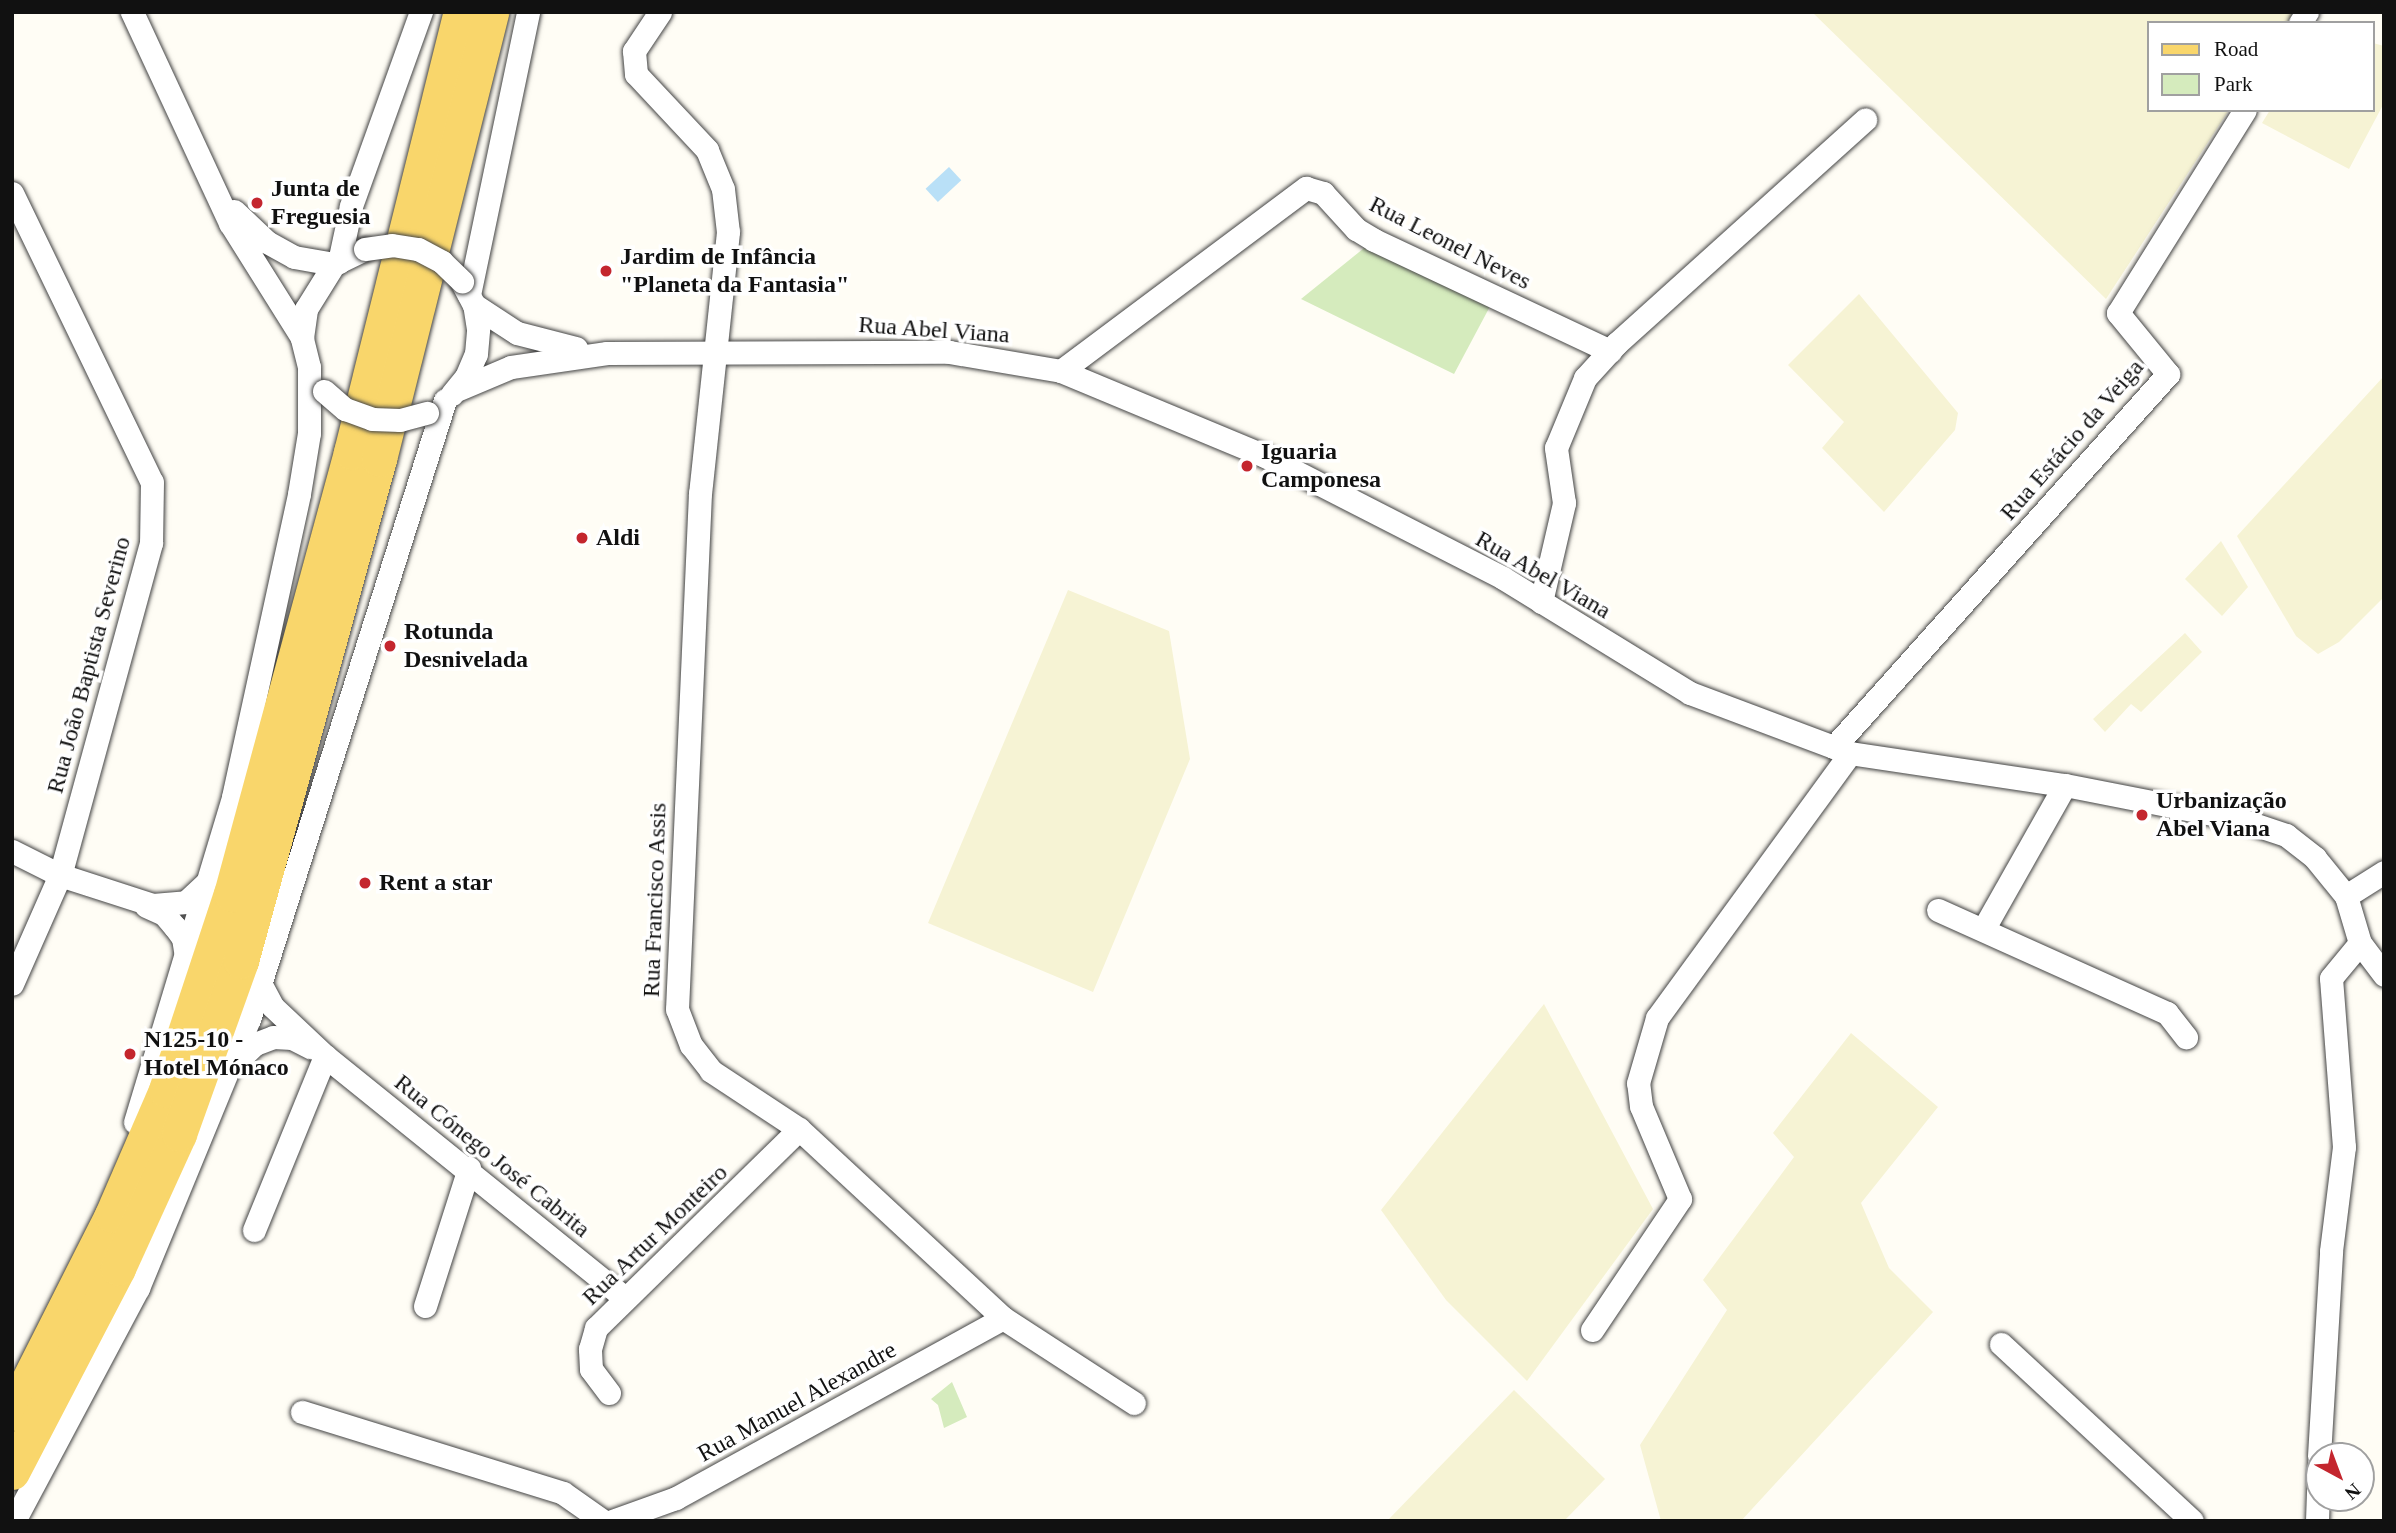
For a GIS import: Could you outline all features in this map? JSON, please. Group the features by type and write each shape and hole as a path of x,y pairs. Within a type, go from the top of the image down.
{"main road":[{"path":"12,1413 101,1238 166,1090 231,894 351,452 461,12"},
{"path":"12,1472 118,1268 179,1134 241,961 379,459 491,12"}],"street":[{"path":"12,1393 141,1109 233,797 251,699 299,494 309,433 309,366 302,338 230,223 132,12"},
{"path":"302,338 306,309 336,263 351,206 421,12"},
{"path":"468,293 528,12"},
{"name":"Rua Francisco Assis","path":"660,12 634,51 636,74 707,150 723,189 727,232 712,350 700,493 677,1009 691,1045 711,1071 799,1129 1003,1318 1134,1403"},
{"name":"Rua Estácio da Veiga","path":"1842,750 2168,374 2118,313 2244,112"},
{"path":"1541,602 1564,503 1556,448 1585,378 1610,351 1865,120"},
{"path":"14,1521 138,1288 230,1068 260,983 444,401 476,354 478,329 468,293 442,262 418,249 392,245 365,249 336,263 294,257 267,242 222,199 211,181"},
{"name":"Rua Leonel Neves","path":"1061,371 1306,188 1323,193 1356,229 1374,240 1610,351"},
{"name":"Rua João Baptista Severino","path":"12,193 152,482 151,543 60,875 12,984"},
{"name":"Rua Abel Viana","path":"468,293 517,333 546,344 607,353"},
{"name":"Rua Abel Viana","path":"444,401 511,367 607,353 712,350 949,352 1061,371 1265,456 1541,602 1690,693 1842,750 2066,785 2238,819 2286,835 2315,858 2346,895 2360,943 2384,975"},
{"path":"309,366 324,391 345,409 372,419 400,420 444,401"},
{"path":"1592,1331 1680,1199 1641,1106 1642,1064 1657,1018 1842,750"},
{"path":"1984,928 2066,785"},
{"path":"12,851 60,875 153,905 186,902 211,878"},
{"path":"2346,895 2384,872"},
{"path":"134,900 164,914 183,938 186,958"},
{"path":"1938,910 1984,928 2167,1013 2186,1037"},
{"path":"2320,1442 2331,1251 2344,1147 2331,978 2360,943"},
{"path":"260,983 272,1006 325,1056"},
{"path":"230,1068 254,1044 273,1037 292,1038 325,1056"},
{"path":"254,1230 325,1056"},
{"name":"Rua Cónego José Cabrita","path":"325,1056 469,1168 625,1298"},
{"name":"Rua Artur Monteiro","path":"609,1393 592,1369 590,1349 596,1328 799,1129"},
{"path":"425,1306 469,1168"},
{"name":"Rua Manuel Alexandre","path":"611,1521 676,1498 1003,1318"},
{"path":"2001,1344 2192,1521"},
{"path":"302,1412 563,1493 603,1521"}],"shaded area":[{"path":"1812,12 2293,12 2288,21 2148,21 2148,112 2228,112 2106,299"},
{"path":"2375,44 2384,46 2384,103 2349,169 2262,123 2269,112 2375,112"},
{"path":"1859,294 1958,413 1955,430 1884,512 1822,448 1844,422 1788,365"},
{"path":"2384,376 2384,597 2339,642 2318,654 2296,636 2237,536"},
{"path":"2221,541 2248,587 2222,616 2185,579"},
{"path":"1068,590 1169,631 1190,759 1093,992 928,923"},
{"path":"2185,633 2202,652 2141,712 2131,704 2105,732 2093,719"},
{"path":"1544,1004 1653,1209 1527,1381 1446,1300 1381,1210"},
{"path":"1851,1033 1938,1107 1861,1203 1889,1268 1933,1312 1741,1521 1661,1521 1640,1445 1727,1310 1703,1280 1794,1157 1773,1133"},
{"path":"1514,1390 1605,1479 1564,1521 1387,1521"}],"green space":[{"path":"1374,240 1495,297 1454,374 1301,299"},
{"path":"952,1382 967,1417 944,1428 938,1405 931,1399"}],"water":[{"path":"949,167 961,180 938,202 926,189"}],"place":[{"name":"Junta de Freguesia","path":"257,203"},
{"name":"Jardim de Infância \"Planeta da Fantasia\"","path":"606,271"},
{"name":"Iguaria Camponesa","path":"1247,466"},
{"name":"Aldi","path":"582,538"},
{"name":"Rotunda Desnivelada","path":"390,646"},
{"name":"Urbanização Abel Viana","path":"2142,815"},
{"name":"Rent a star","path":"365,883"},
{"name":"N125-10 - Hotel Mónaco","path":"130,1054"}]}
